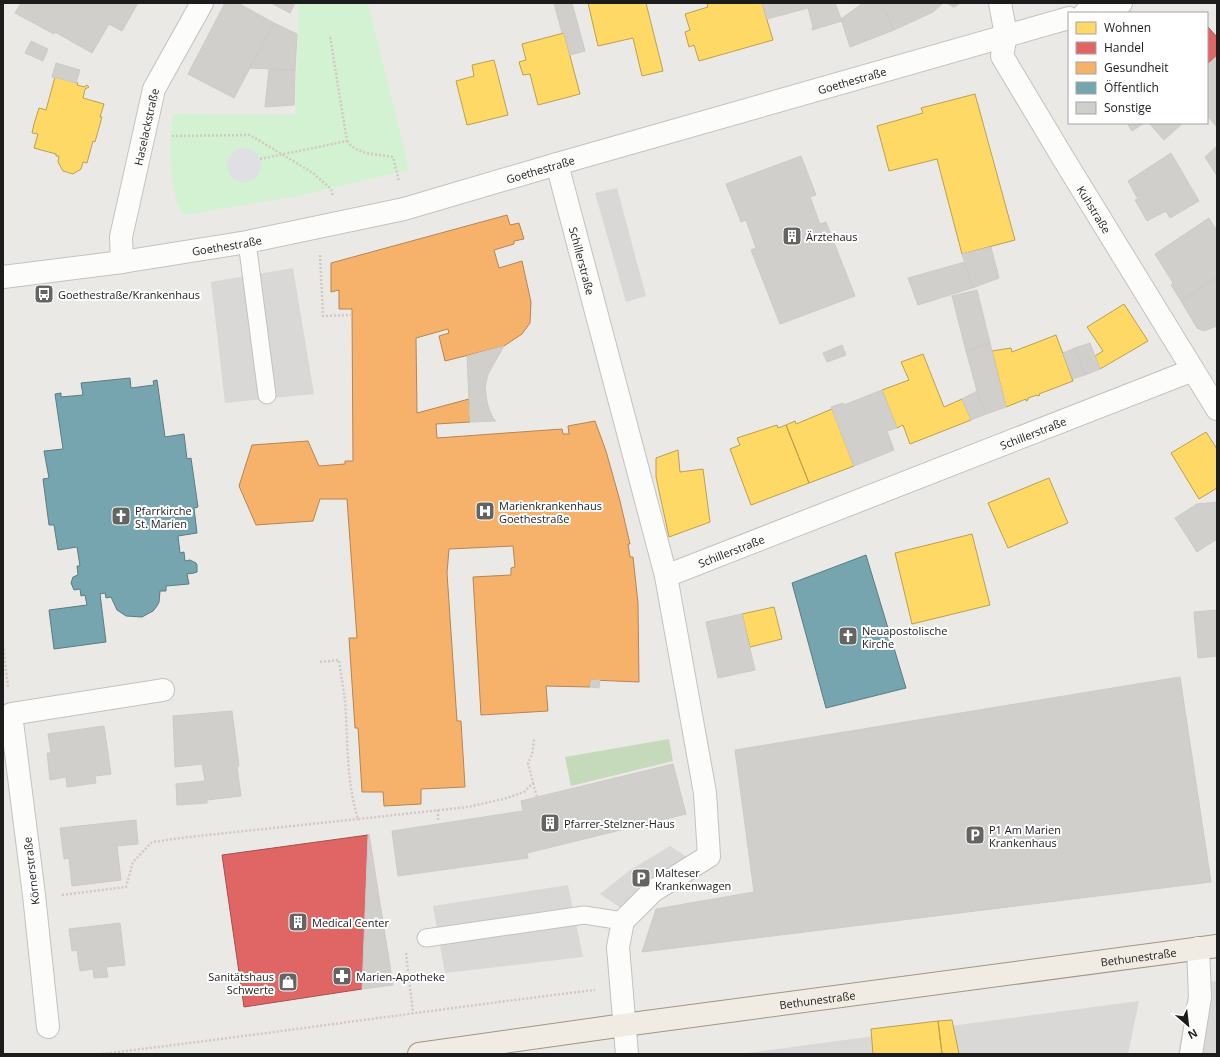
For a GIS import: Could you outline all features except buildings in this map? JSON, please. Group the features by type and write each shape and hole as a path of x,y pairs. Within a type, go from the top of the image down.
{"main road":[{"name":"Bethunestraße","path":"418,1054 1207,947"}],"street":[{"name":"Haselackstraße","path":"122,262 121,237 154,89 202,3"},
{"name":"Kuhstraße","path":"1000,3 1006,35 1002,56 1217,408"},
{"path":"1089,12 1121,3"},
{"name":"Goethestraße","path":"3,277 122,262 247,242 404,210 557,164 1068,18"},
{"name":"Schillerstraße","path":"557,164 666,576 1193,370"},
{"path":"627,1054 618,947 623,921 653,891 709,856 705,793 666,576"},
{"path":"7,714 163,690"},
{"name":"Körnerstraße","path":"7,714 34,899 48,1027"},
{"path":"1191,1054 1207,947"}],"lane":[{"path":"247,242 267,395"},
{"path":"426,938 584,915 623,921"}],"path":[{"path":"330,36 347,141 350,146 360,151 393,157 404,210"},
{"path":"143,137 250,135 313,173 331,189 340,223"},
{"path":"260,159 347,141"},
{"path":"320,257 323,316 352,315"},
{"path":"3,646 7,714"},
{"path":"320,662 339,660 344,699 348,771 352,801 358,819"},
{"path":"534,739 532,755 528,763 537,797"},
{"path":"34,899 126,887 133,862 152,842 468,807 507,798 524,792 533,784"},
{"path":"438,810 438,821"},
{"path":"409,981 413,1013"},
{"path":"102,1054 230,1039 621,986"}],"shaded area":[{"path":"247,148 256,153 260,158 260,172 256,177 251,181 241,182 237,181 228,172 227,162 228,158 237,149"},
{"path":"617,188 646,296 626,302 595,193"},
{"path":"293,268 314,394 225,403 211,282"},
{"name":"Malteser Krankenwagen","path":"670,846 690,859 650,885 621,908 600,894 630,870"},
{"path":"568,885 583,957 445,973 433,906"},
{"path":"1217,981 1217,1054 1178,1054 1190,984"},
{"path":"1139,1001 1128,1054 739,1054"}],"green space":[{"path":"299,3 368,3 409,170 297,196 183,215 176,198 171,165 173,114 295,115"},
{"path":"669,739 673,761 571,786 565,757"}],"place":[{"name":"Ärztehaus","path":"792,236"},
{"name":"Goethestraße/Krankenhaus","path":"44,294"},
{"name":"Marienkrankenhaus Goethestraße","path":"485,511"},
{"name":"Pfarrkirche St. Marien","path":"121,516"},
{"name":"Neuapostolische Kirche","path":"848,636"},
{"name":"Pfarrer-Stelzner-Haus","path":"550,823"},
{"name":"P1 Am Marien Krankenhaus","path":"975,835"},
{"name":"Malteser Krankenwagen","path":"641,878"},
{"name":"Medical Center","path":"298,922"},
{"name":"Marien-Apotheke","path":"342,976"},
{"name":"Sanitätshaus Schwerte","path":"288,982"}]}
